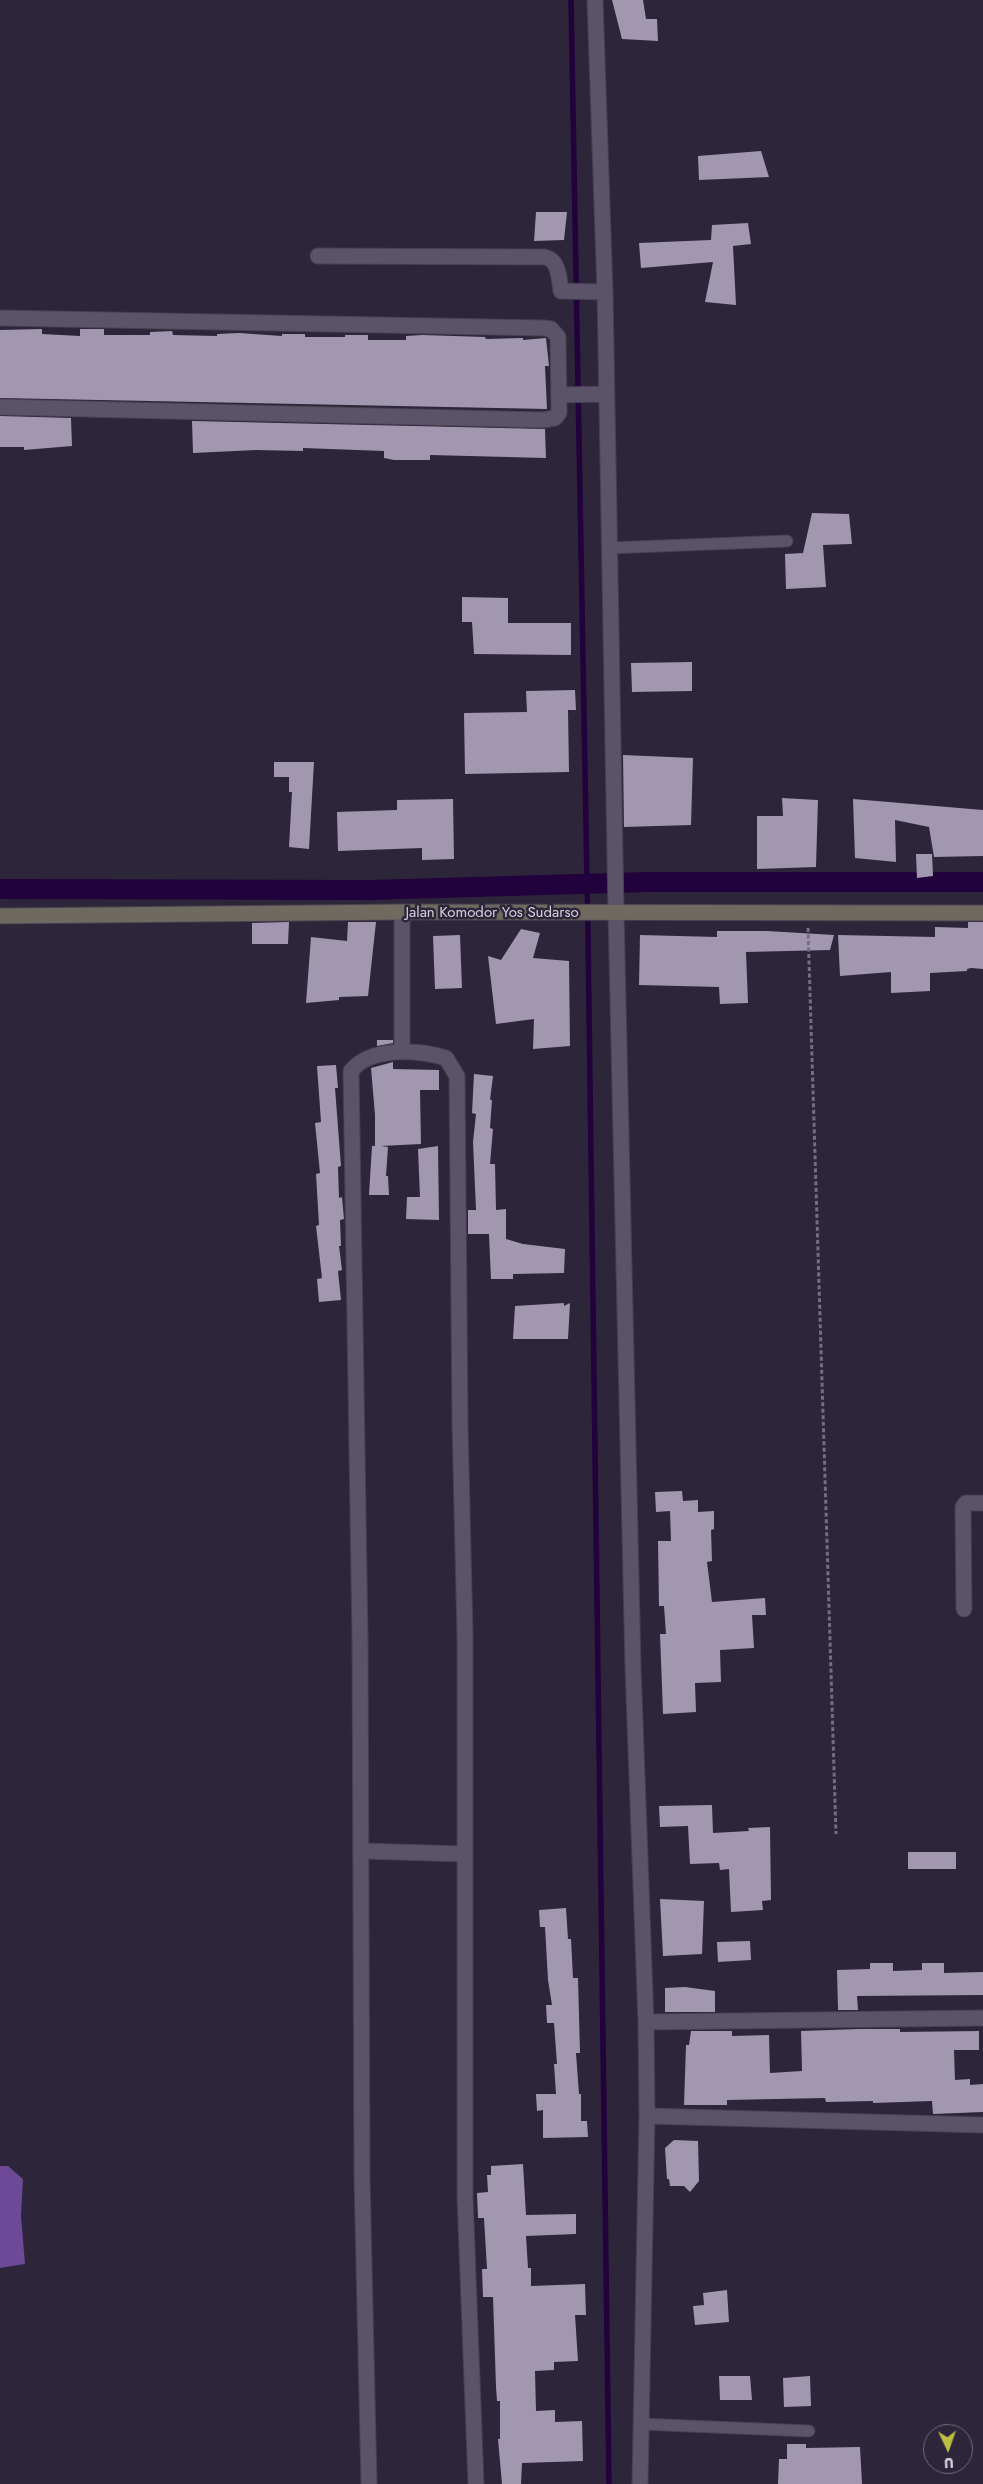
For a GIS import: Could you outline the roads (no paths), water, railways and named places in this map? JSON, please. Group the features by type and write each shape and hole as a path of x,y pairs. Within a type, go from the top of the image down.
{"street":[{"path":"595,0 602,292 602,394 609,548 615,863 613,908 633,1667 646,2022 647,2116 640,2484"},
{"path":"318,256 545,257 556,263 561,291 573,293 602,292"},
{"path":"0,318 552,329 558,336 564,395 560,413 555,418 543,420 0,406"},
{"path":"564,395 602,394"},
{"name":"Jalan Komodor Yos Sudarso","path":"0,916 402,912 565,914 613,908 807,913 983,913"},
{"path":"402,912 402,1051"},
{"path":"369,2484 362,2177 360,1630 351,1071 362,1061 402,1051 446,1058 456,1076 460,1424 465,1634 466,2197 476,2484"},
{"path":"964,1609 963,1507 966,1503 983,1503"},
{"path":"361,1852 465,1854"},
{"path":"646,2022 983,2018"},
{"path":"647,2116 983,2125"}],"lane":[{"path":"609,548 787,541"},
{"path":"640,2424 809,2431"}],"waterway":[{"path":"571,0 588,934 609,2484"},
{"path":"0,889 371,890 647,882 983,882"}]}
